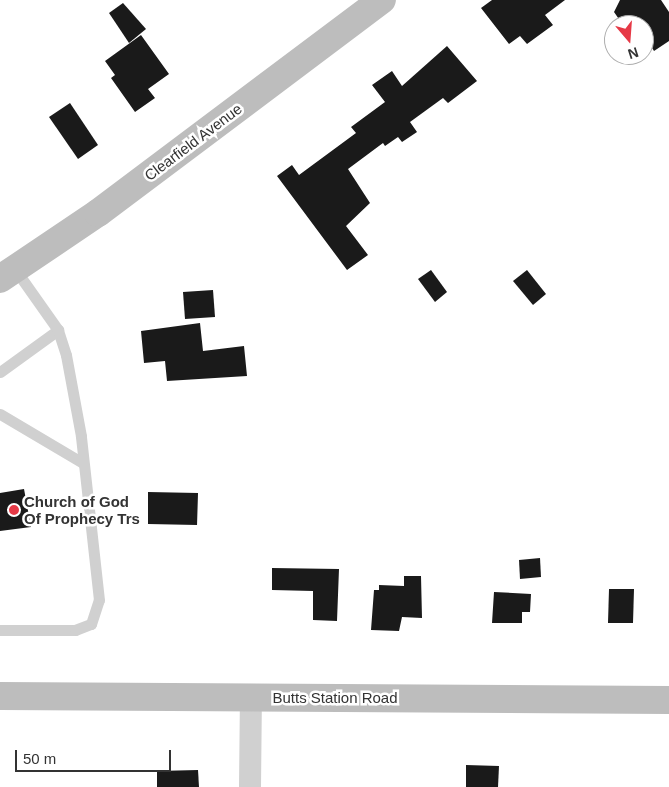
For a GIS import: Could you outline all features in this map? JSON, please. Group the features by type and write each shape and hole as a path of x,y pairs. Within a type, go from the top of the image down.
{"main road":[{"name":"Clearfield Avenue","path":"8,274 98,213 382,0"},
{"name":"Butts Station Road","path":"0,696 669,700"}],"street":[{"path":"250,787 251,697"}],"lane":[{"path":"0,630 75,630 91,624 98,612 75,395 58,330 8,274"},
{"path":"0,372 58,330"},
{"path":"0,414 83,463"}],"building":[{"path":"492,0 565,0 545,15 553,25 527,44 520,36 509,44 481,8"},
{"path":"620,0 661,0 669,12 669,41 654,51 654,15 616,15 614,12"},
{"path":"123,3 146,29 129,43 109,13"},
{"path":"141,35 169,74 148,89 155,98 135,112 111,78 115,75 105,61"},
{"path":"447,46 477,81 448,103 443,98 410,122 417,132 402,142 398,137 385,146 383,143 348,169 370,203 346,226 368,255 347,270 277,176 292,165 299,175 356,133 351,127 385,102 372,85 392,71 402,86"},
{"path":"70,103 98,145 78,159 49,117"},
{"path":"431,270 447,292 435,302 418,279"},
{"path":"527,270 546,294 533,305 513,281"},
{"path":"213,290 215,317 185,319 183,292"},
{"path":"200,323 203,351 244,346 247,376 167,381 165,361 144,363 141,331"},
{"name":"Church of God Of Prophecy Trs","path":"24,489 31,527 0,531 0,493"},
{"path":"148,492 198,493 197,525 148,524"},
{"path":"540,558 541,577 520,579 519,560"},
{"path":"272,568 339,569 337,621 313,620 313,591 272,590"},
{"path":"404,576 421,576 422,618 402,617 399,631 371,630 374,590 379,590 379,585 404,586"},
{"path":"609,589 634,589 633,623 608,623"},
{"path":"494,592 531,594 530,612 522,612 522,623 492,623"},
{"path":"466,765 499,766 498,787 466,787"},
{"path":"198,770 199,787 157,787 157,771"}],"place":[{"name":"Church of God Of Prophecy Trs","path":"14,510"}]}
